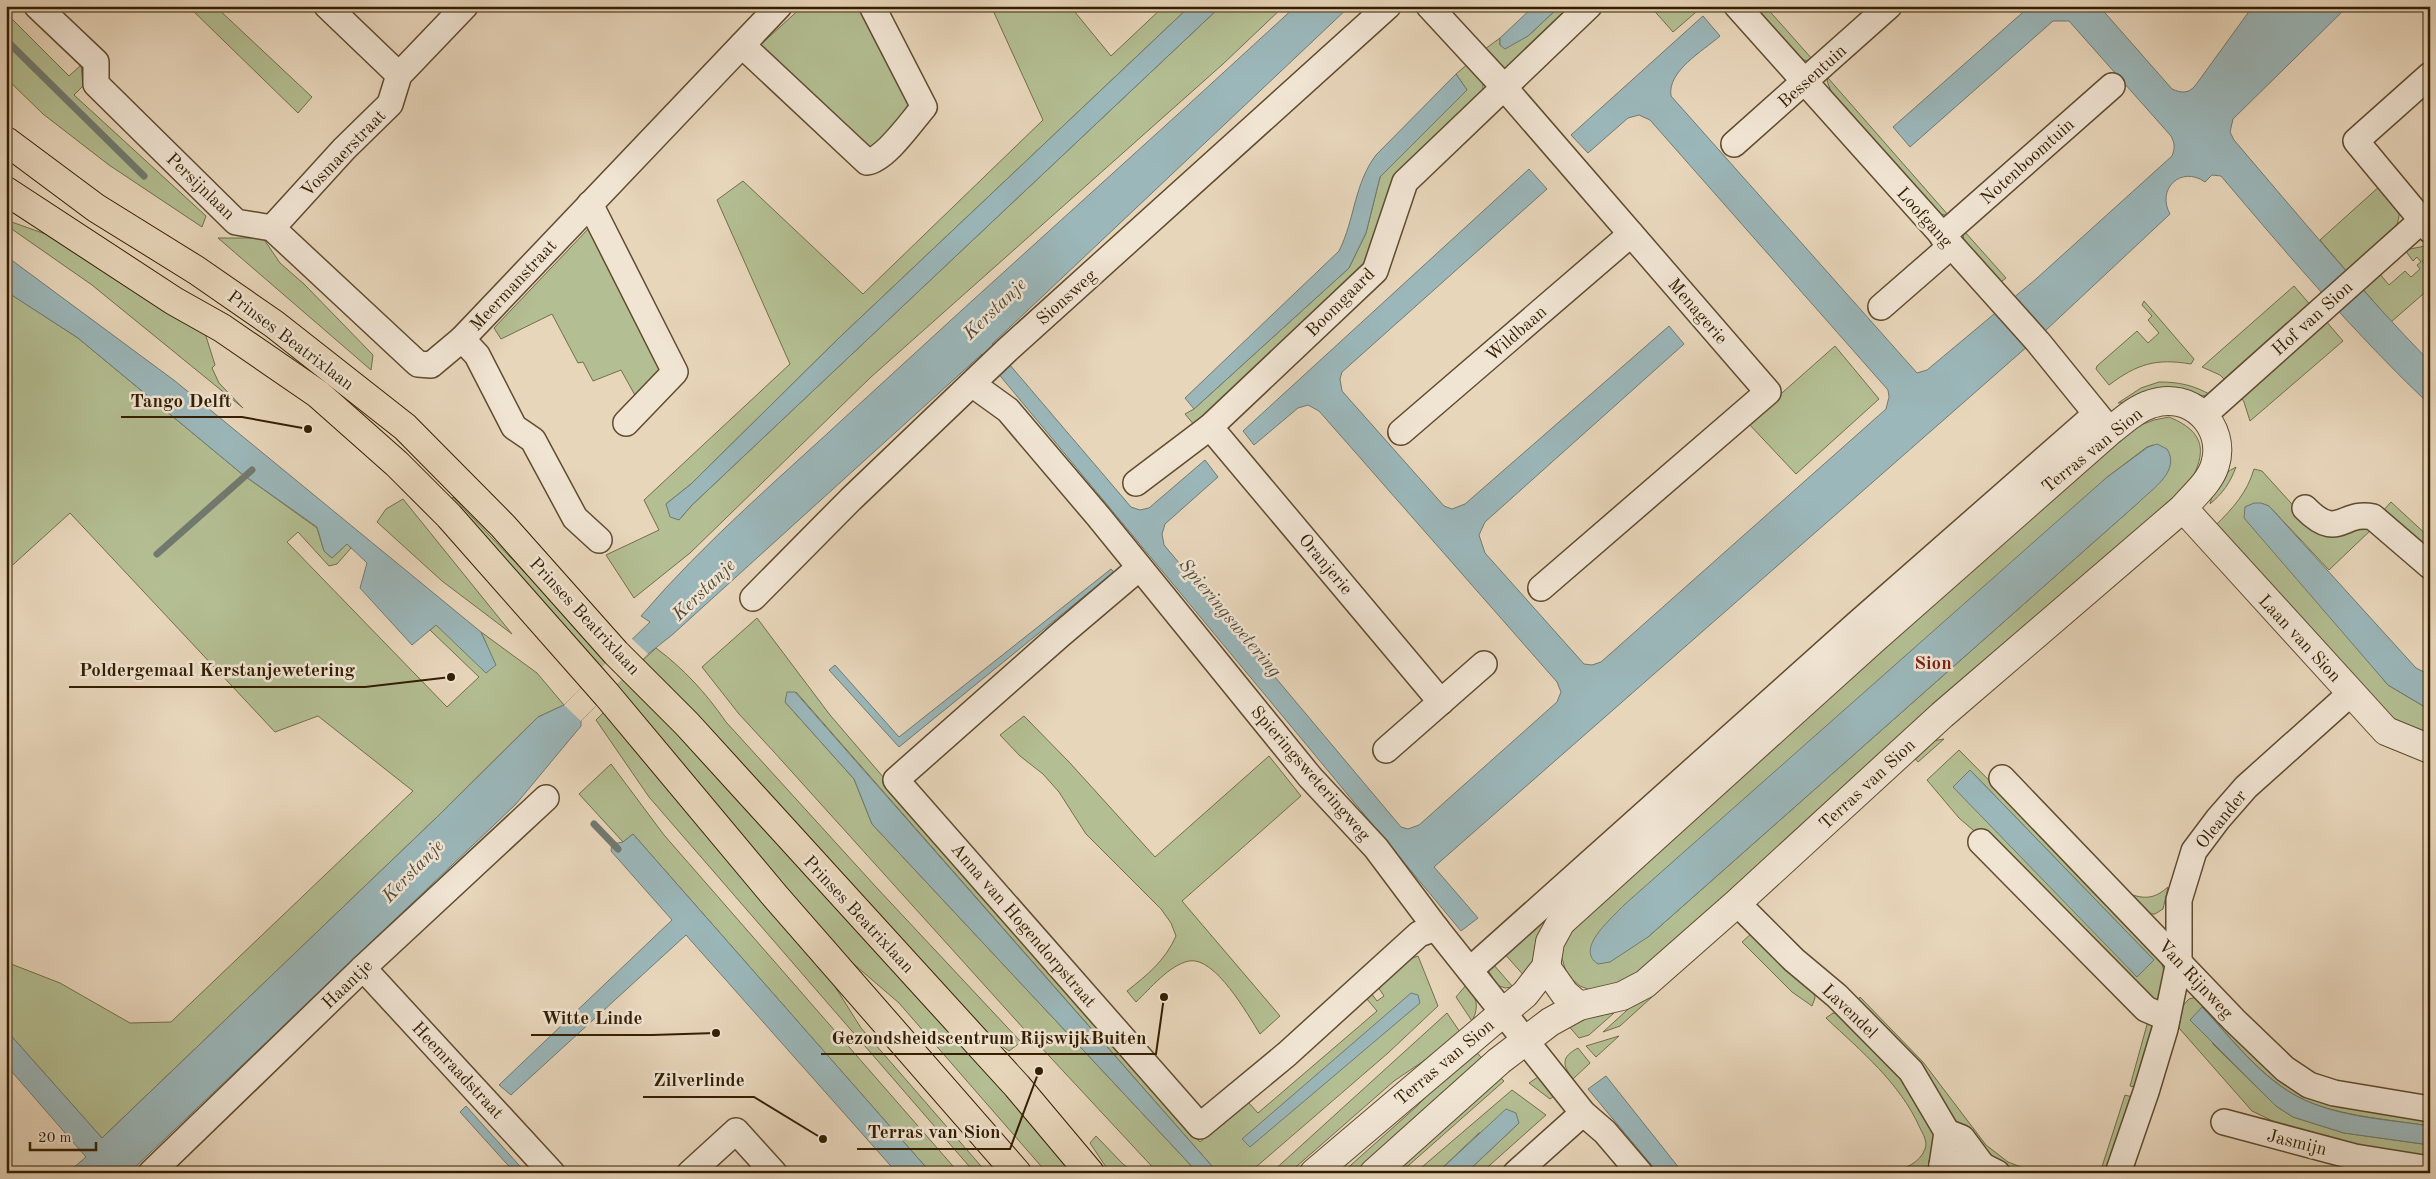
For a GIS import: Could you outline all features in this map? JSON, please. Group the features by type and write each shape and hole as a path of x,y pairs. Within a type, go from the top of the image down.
{"main road":[{"name":"Prinses Beatrixlaan","path":"6,142 96,208 196,270 274,324 406,427 503,526 624,661 687,724 1017,1086 1090,1173"},
{"name":"Prinses Beatrixlaan","path":"6,191 174,301 222,328 318,394 397,464 449,516 599,686 775,896 1017,1173"}],"street":[{"name":"Persijnlaan","path":"37,6 96,62 96,84 236,222 272,228"},
{"path":"327,6 399,75"},
{"name":"Vosmaerstraat","path":"272,228 344,149 390,104 399,75 464,6"},
{"name":"Meermanstraat","path":"599,540 575,518 533,440 514,427 477,356 462,339 779,6"},
{"path":"742,45 867,162 874,161 898,139 924,107 872,6"},
{"name":"Sionsweg","path":"752,598 851,499 1006,351 1388,6"},
{"name":"Menagerie","path":"1429,6 1503,86 1768,392 1541,588"},
{"name":"Boomgaard","path":"1136,483 1210,427 1375,271 1404,182 1589,6"},
{"name":"Loofgang","path":"1737,6 1804,84 2038,342 2103,422"},
{"name":"Bessentuin","path":"1734,144 1804,84 1889,6"},
{"name":"Hof van Sion","path":"2204,415 2356,279 2426,225 2356,141 2430,75"},
{"name":"Notenboomtuin","path":"1881,307 1947,241 2112,86"},
{"path":"590,204 675,372 626,423"},
{"path":"272,228 418,364 431,365 462,339"},
{"name":"Wildbaan","path":"1401,432 1631,234"},
{"name":"Spieringsweteringweg","path":"979,377 1098,516 1310,778 1376,848 1436,928 1583,1113 1606,1132 1640,1173"},
{"name":"Terras van Sion","path":"1374,1173 1499,1061 1550,1022 1579,1006 1622,996 1645,984 1737,903 1942,715 2183,508 2207,481 2215,465 2217,445 2213,427 2204,415 2191,405 2169,401 2153,403 2103,422 1859,622 1470,970"},
{"name":"Terras van Sion","path":"1314,1173 1525,994 1546,967 1550,942 1560,922 1867,646 2103,422"},
{"name":"Oranjerie","path":"1210,427 1441,702"},
{"name":"Laan van Sion","path":"2183,508 2386,731 2430,749"},
{"path":"2305,508 2317,521 2328,524 2339,524 2365,515 2373,517 2430,566"},
{"name":"Anna van Hogendorpstraat","path":"1139,568 1052,641 896,780 1200,1126 1287,1054 1419,934 1436,928"},
{"path":"1386,750 1484,664"},
{"name":"Oleander","path":"2118,1173 2146,1092 2167,1018 2179,961 2179,900 2194,851 2241,792 2351,693"},
{"name":"Van Rijnweg","path":"2002,778 2285,1069 2308,1085 2334,1093 2430,1109"},
{"name":"Haantje","path":"151,1173 364,968 546,798"},
{"path":"1981,842 2146,1010 2167,1018"},
{"name":"Lavendel","path":"1737,903 1794,960 1837,996 1911,1071 1947,1132 1962,1138 1989,1169"},
{"path":"1546,967 1565,994 1579,1006"},
{"name":"Heemraadstraat","path":"364,968 552,1173"},
{"path":"1516,1173 1583,1113"},
{"name":"Jasmijn","path":"2224,1122 2356,1157 2430,1169"},
{"path":"690,1173 736,1131 774,1173"},
{"name":"Lavendel","path":"1947,1132 1937,1169 1989,1169"}],"green space":[{"path":"188,6 215,6 312,97 298,113"},
{"path":"803,6 864,6 912,100 903,122 869,149 758,47"},
{"path":"991,6 1070,6 1111,56 1164,6 1190,6 841,336 691,484 666,504 679,520 692,505 1221,6 1284,6 1223,64 871,377 690,553 634,598 606,555 659,530 644,500 790,364 717,200 743,181 863,294 1043,120"},
{"path":"1560,6 1577,6 1512,65 1504,68 1485,49 1500,38 1500,45 1528,36"},
{"path":"1650,6 1703,6 1673,32"},
{"path":"1754,6 1765,6 1813,60 1810,62 1799,58"},
{"path":"6,13 69,76 81,65 83,86 74,95 206,216 202,227 109,165 43,114 6,78"},
{"path":"1470,62 1482,79 1482,92 1396,175 1390,185 1364,267 1195,426 1185,414 1194,409 1349,268 1366,233 1380,177 1467,90 1456,74"},
{"path":"1828,78 1949,216 1936,213 1832,94 1827,81"},
{"path":"2381,185 2395,200 2399,211 2398,221 2386,242 2349,274 2320,240"},
{"path":"6,220 51,236 204,330 215,365 212,368 219,383 243,408 92,285 6,225"},
{"path":"590,227 664,368 636,397 621,370 593,381 583,362 578,363 552,314 501,339 494,328"},
{"path":"1965,232 2006,278 1998,284 1965,245 1963,235"},
{"path":"218,238 263,238 280,263 304,284 373,355 371,370"},
{"path":"2425,246 2430,248 2430,254 2422,261 2430,270 2430,288 2391,322 2362,288 2379,273 2389,285 2405,271 2411,277 2420,269 2417,265 2421,262 2417,257 2413,261 2405,250"},
{"path":"2294,286 2313,308 2227,382 2220,375 2202,367"},
{"path":"6,291 78,338 242,474 317,528 324,551 332,558 347,544 351,548 337,564 329,566 298,532 287,542 447,707 479,677 430,630 436,625 495,665 481,632 537,673 564,705 538,717 436,818 102,1138 6,1030 6,962 60,983 130,1023 171,1022 413,791 318,716 275,732 70,513 6,571"},
{"path":"2144,301 2194,359 2191,364 2157,362 2147,364 2129,372 2109,385 2096,369 2097,366 2137,331 2148,343 2159,333 2148,320 2152,316 2142,305"},
{"path":"2325,320 2343,341 2250,421 2244,402 2239,394"},
{"path":"1835,346 1879,399 1796,474 1748,423"},
{"path":"2159,382 2186,385 2211,395 2118,403 2141,388"},
{"path":"2169,417 2183,424 2198,439 2200,458 2185,491 1634,978 1593,991 1580,986 1567,975 1561,955 1570,922 2133,428 2154,420","holes":["2153,445 2138,503 1648,937 2106,478 2147,447"]},
{"path":"2236,467 2226,487 2210,504 2218,482 2230,470"},
{"path":"2254,469 2262,471 2300,513 2374,527 2329,570 2269,506 2257,504 2245,507 2388,685 2430,710 2430,735 2383,716 2215,526 2239,500"},
{"path":"453,497 850,915 1077,1173 1047,1173 899,1003 841,953 450,501"},
{"path":"403,499 512,634 442,581 377,522 386,509"},
{"path":"2391,502 2430,538 2430,558 2382,512"},
{"path":"757,618 830,715 884,778 883,782 1200,1142 1248,1102 1258,1113 1377,1011 1366,998 1371,993 1377,1001 1384,996 1378,987 1410,959 1418,956 1438,1006 1388,1053 1249,1173 1218,1173 796,692 785,702 854,779 872,824 1198,1173 1158,1173 1024,1029 739,714 702,667"},
{"path":"656,648 694,682 726,722 876,887 1021,1042 1009,1051 988,1036 641,662"},
{"path":"604,712 824,969 861,1028 987,1173 975,1173 649,797 596,720"},
{"path":"1024,716 1070,763 1155,857 1269,756 1301,796 1182,901 1280,1016 1260,1034 1230,988 1220,977 1199,962 1189,961 1174,967 1136,1002 1127,991 1161,960 1176,936 1171,923 1161,909 1086,834 1059,792 1043,774 1020,756 1000,735"},
{"path":"1944,739 1918,762 1913,756 1932,741"},
{"path":"1959,750 2158,951 2164,971 2159,1003 2152,1003 1987,842 1959,818 1927,780","holes":["1970,770 2154,960 2137,976 1962,779"]},
{"path":"611,764 664,835 959,1173 931,1173 633,834 623,842 579,794"},
{"path":"1574,886 1527,979 1503,952"},
{"path":"2168,887 2163,909 2155,914 2144,914 2120,891 2140,897 2151,897"},
{"path":"1752,933 1814,991 1815,998 1812,1006 1792,992 1742,942"},
{"path":"1493,964 1513,987 1505,988 1497,985 1488,970"},
{"path":"1658,982 1663,987 1620,1026 1603,1032"},
{"path":"1467,984 1476,1002 1476,1011 1472,1021 1456,997"},
{"path":"1860,997 1923,1062 1986,1145 2008,1162 2037,1173 2014,1173 2004,1168 1956,1125 1856,1004"},
{"path":"2197,997 2282,1073 2430,1114 2430,1126 2342,1112 2314,1104 2297,1096 2282,1087 2253,1062 2203,1008 2213,1044 2276,1106 2293,1117 2344,1133 2430,1145 2430,1161 2308,1138 2252,1111 2179,1028 2176,1013 2189,999"},
{"path":"1447,1013 1462,1035 1394,1081 1289,1173 1271,1173"},
{"path":"1614,1013 1589,1035 1579,1038 1567,1024 1582,1017"},
{"path":"1833,1013 1841,1015 1890,1059 1936,1121 1934,1161 1919,1171 1892,1173 1912,1164 1920,1158 1926,1146 1925,1138 1912,1112 1891,1082 1866,1055 1826,1018"},
{"path":"2148,1021 2158,1025 2141,1088 2130,1086"},
{"path":"1619,1036 1596,1057 1586,1046"},
{"path":"1473,1048 1486,1063 1360,1173 1342,1173 1416,1107"},
{"path":"1578,1048 1590,1063 1573,1079 1567,1070 1565,1062 1568,1055"},
{"path":"1494,1072 1504,1081 1400,1173 1381,1173"},
{"path":"1541,1075 1557,1094 1550,1099 1529,1083"},
{"path":"1512,1090 1546,1115 1481,1173 1466,1173 1519,1123 1479,1133 1437,1173 1415,1173"},
{"path":"2125,1095 2136,1098 2110,1173 2100,1173"},
{"path":"1096,1136 1123,1164 1135,1173 1110,1173 1090,1143"}],"water":[{"path":"1190,6 1221,6 692,505 679,520 670,517 666,504 691,484 841,336"},
{"name":"Kerstanje","path":"1296,6 1350,6 992,344 1131,507 1140,510 1149,508 1205,460 1218,477 1165,524 1162,534 1164,545 1401,827 1408,829 1419,825 1557,702 1561,692 1557,682 1319,411 1308,405 1298,408 1254,445 1243,431 1529,169 1547,189 1342,372 1340,379 1342,391 1444,506 1452,509 1465,504 1669,326 1684,344 1485,522 1479,535 1485,553 1584,664 1592,665 1601,662 1886,409 1889,397 1888,390 1650,120 1639,115 1628,118 1588,153 1571,135 1703,16 1720,36 1680,70 1671,87 1671,96 1917,373 1927,370 2036,279 2172,156 2173,153 2174,144 2171,136 2069,21 2053,21 1910,147 1893,127 2030,6 2099,6 2172,89 2184,92 2195,86 2253,6 2348,6 2233,119 2230,132 2234,140 2330,252 2430,362 2430,405 2349,322 2221,176 2212,175 2205,182 2196,177 2187,176 2180,178 2173,182 2166,196 2166,205 2170,214 2045,331 1434,867 1478,918 1461,931 982,354 672,635 648,654 581,721 581,726 516,804 129,1173 67,1173 86,1157 6,1065 6,1030 102,1138 436,818 538,717 564,705 650,622 641,616 691,561 744,510"},
{"path":"1534,6 1560,6 1528,36 1505,49 1500,45 1500,38"},
{"path":"1456,74 1467,90 1380,177 1366,233 1349,268 1194,409 1185,398 1339,251 1363,178 1376,155"},
{"path":"6,256 175,381 481,632 496,665 486,673 436,625 412,645 360,588 367,563 347,544 332,558 324,551 317,527 242,474 78,338 7,292"},
{"path":"2157,444 2167,449 2170,465 2163,479 2150,492 1648,937 1610,962 1598,964 1592,958 1590,950 1593,942 1604,925 1624,905 2106,478 2148,447"},
{"path":"2254,503 2269,506 2416,668 2430,675 2430,710 2388,685 2244,518 2245,507"},
{"path":"1111,569 1114,572 899,747 829,670 835,665 899,737"},
{"path":"787,692 795,692 1218,1173 1198,1173 872,824 854,779 785,702"},
{"path":"1970,770 2154,960 2137,977 1953,787"},
{"path":"633,834 931,1173 897,1173 686,935 511,1095 499,1085 672,920 611,851 612,844 623,842"},
{"path":"1411,993 1418,995 1420,1003 1250,1147 1242,1139"},
{"path":"2202,1007 2240,1049 2281,1087 2328,1109 2371,1118 2430,1126 2430,1145 2344,1133 2293,1117 2276,1106 2190,1020"},
{"path":"1606,1076 1683,1173 1658,1173 1588,1089"},
{"path":"466,1106 526,1173 515,1173 460,1112"},
{"path":"1506,1109 1516,1113 1519,1123 1466,1173 1437,1173"}],"pier":[{"path":"631,638 648,654 581,721 564,705"}],"waterway":[{"path":"6,40 144,176"},
{"path":"157,554 252,470"},
{"path":"594,824 618,849"}],"place":[{"name":"Tango Delft","path":"308,429"},
{"name":"Poldergemaal Kerstanjewetering","path":"451,677"},
{"name":"Gezondsheidscentrum RijswijkBuiten","path":"1164,997"},
{"name":"Witte Linde","path":"716,1033"},
{"name":"Terras van Sion","path":"1039,1071"},
{"name":"Zilverlinde","path":"823,1139"}],"district":[{"name":"Sion","path":"1933,662"}],"water label":[{"name":"Spieringswetering","path":"1231,617"}]}
